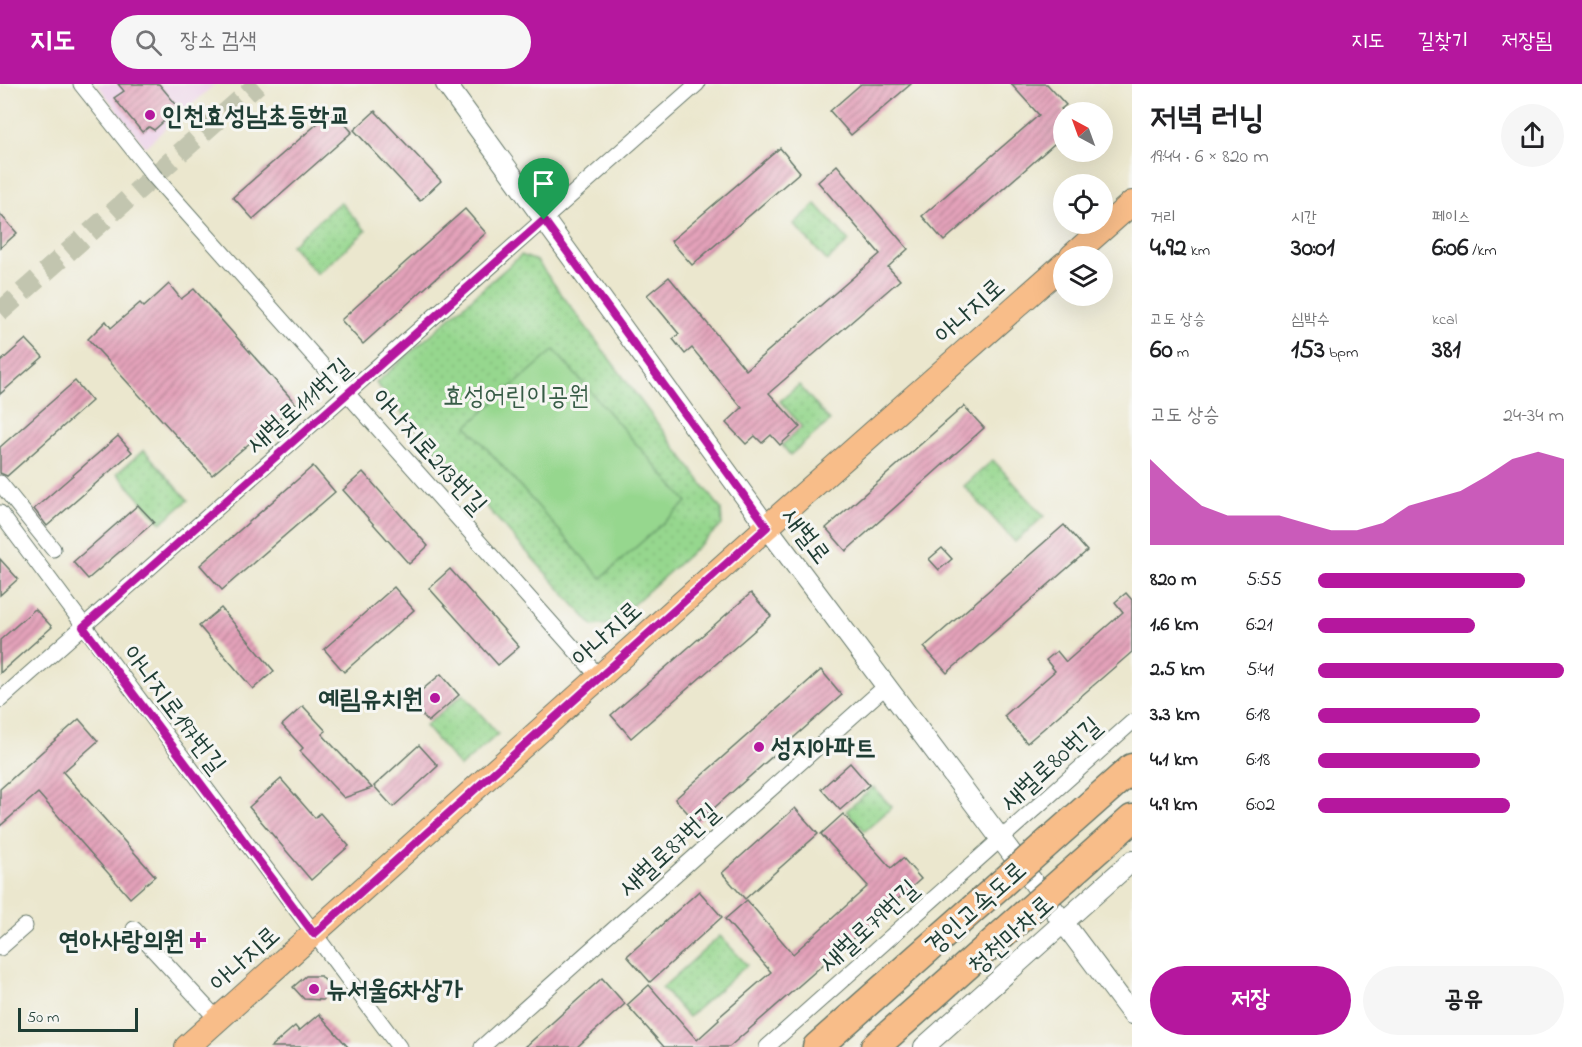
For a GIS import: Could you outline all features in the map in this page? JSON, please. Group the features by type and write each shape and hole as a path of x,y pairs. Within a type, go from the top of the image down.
{"highway":[{"name":"경인고속도로","path":"817,1047 1132,768"},
{"name":"경인고속도로","path":"875,1047 1132,819"}],"main road":[{"path":"1083,246 1132,203"},
{"name":"아나지로","path":"187,1047 1053,274"}],"street":[{"name":"아나지로213번길","path":"81,84 154,176 599,677"},
{"name":"새벌로","path":"446,84 767,527 1132,1014"},
{"name":"새벌로111번길","path":"0,700 697,84"},
{"path":"0,483 53,549"},
{"name":"아나지로197번길","path":"0,513 399,1047"},
{"name":"새벌로87번길","path":"482,1047 886,686"},
{"name":"새벌로80번길","path":"1001,839 1132,722"},
{"name":"새벌로79번길","path":"766,1047 1001,839"},
{"name":"청천마차로","path":"924,1047 1132,861"},
{"path":"0,948 25,926"},
{"path":"134,929 218,1020"}],"shaded area":[{"name":"인천효성남초등학교","path":"97,84 215,84 145,147"}],"green space":[{"path":"340,202 366,231 317,274 291,245"},
{"path":"816,204 849,241 827,261 794,224"},
{"name":"효성어린이공원","path":"521,255 537,261 721,509 722,525 611,624 593,626 376,383"},
{"path":"554,350 687,502 601,578 467,426"},
{"path":"799,385 830,421 790,455 782,445 802,427 780,401"},
{"path":"144,450 188,500 161,523 117,473"},
{"path":"993,460 1044,516 1015,542 964,486"},
{"path":"463,694 498,734 460,767 425,726"},
{"path":"873,787 892,807 865,831 846,811"},
{"path":"720,936 747,965 688,1017 662,988"}],"building":[{"path":"118,84 159,84 179,108 154,130 149,127 142,132 114,98 124,91"},
{"path":"861,84 911,84 851,135 830,111"},
{"path":"1011,84 1047,84 1063,102 1053,102 1053,145 944,241 922,216 1039,115"},
{"path":"333,110 352,132 253,219 233,197"},
{"path":"375,111 441,181 420,201 354,130"},
{"path":"780,148 800,172 692,265 671,241"},
{"path":"837,165 908,249 888,267 900,280 769,393 800,427 780,445 771,435 762,443 755,436 746,444 726,423 742,408 692,348 685,354 673,339 679,334 647,295 669,277 746,370 880,254 818,182"},
{"path":"465,209 486,233 363,344 341,320"},
{"path":"0,214 17,233 0,248"},
{"path":"169,284 181,299 194,289 296,404 212,475 88,339 106,321 111,328 140,303 144,307"},
{"path":"26,339 43,357 0,394 0,362"},
{"path":"75,381 92,401 7,476 0,473 0,447"},
{"path":"964,406 984,428 846,551 826,528"},
{"path":"118,436 132,452 47,526 34,509"},
{"path":"313,466 335,492 222,590 200,565"},
{"path":"363,472 428,546 409,564 343,490"},
{"path":"138,505 154,522 88,579 73,562"},
{"path":"1064,525 1087,551 947,673 924,647"},
{"path":"942,548 952,559 939,570 929,559"},
{"path":"0,559 18,579 0,595"},
{"path":"450,569 519,647 498,665 429,588"},
{"path":"394,587 414,610 344,672 324,649"},
{"path":"751,593 771,616 631,738 611,715"},
{"path":"1126,593 1132,600 1132,652 1027,743 1004,716 1055,671 1046,660 1057,651 1066,662 1123,612 1115,602"},
{"path":"221,608 274,671 253,689 199,626"},
{"path":"35,609 52,627 0,673 0,640"},
{"name":"성지아파트","path":"821,670 842,695 697,823 675,799"},
{"name":"예림유치원","path":"441,674 459,695 428,722 410,700"},
{"path":"303,706 326,731 322,734 372,788 344,798 300,751 303,748 282,725"},
{"path":"79,719 98,741 63,772 155,876 130,898 38,793 0,826 0,789"},
{"path":"419,745 438,766 393,807 374,786"},
{"path":"850,763 869,785 840,810 821,789"},
{"path":"281,779 315,818 320,813 349,846 311,880 249,807"},
{"path":"795,808 818,834 745,899 722,873"},
{"path":"843,814 891,868 903,858 921,879 729,1047 664,1047 627,1005 649,985 697,1040 719,1020 718,1018 771,972 725,919 747,900 793,954 868,886 821,834"},
{"path":"699,891 722,917 650,982 627,956"},
{"name":"뉴서울6차상가","path":"306,976 321,976 334,991 323,1000 304,999 293,987"},
{"path":"602,978 625,1004 577,1047 525,1047"},
{"path":"319,1014 348,1047 271,1047 295,1026 299,1031"}],"tunnel":[{"path":"0,312 258,84"}],"place":[{"name":"인천효성남초등학교","path":"150,115"},
{"name":"예림유치원","path":"435,698"},
{"name":"성지아파트","path":"759,747"},
{"name":"연아사랑의원","path":"198,940"},
{"name":"뉴서울6차상가","path":"314,989"}],"route":[{"path":"544,220 767,527 314,934 83,627 544,220"}]}
